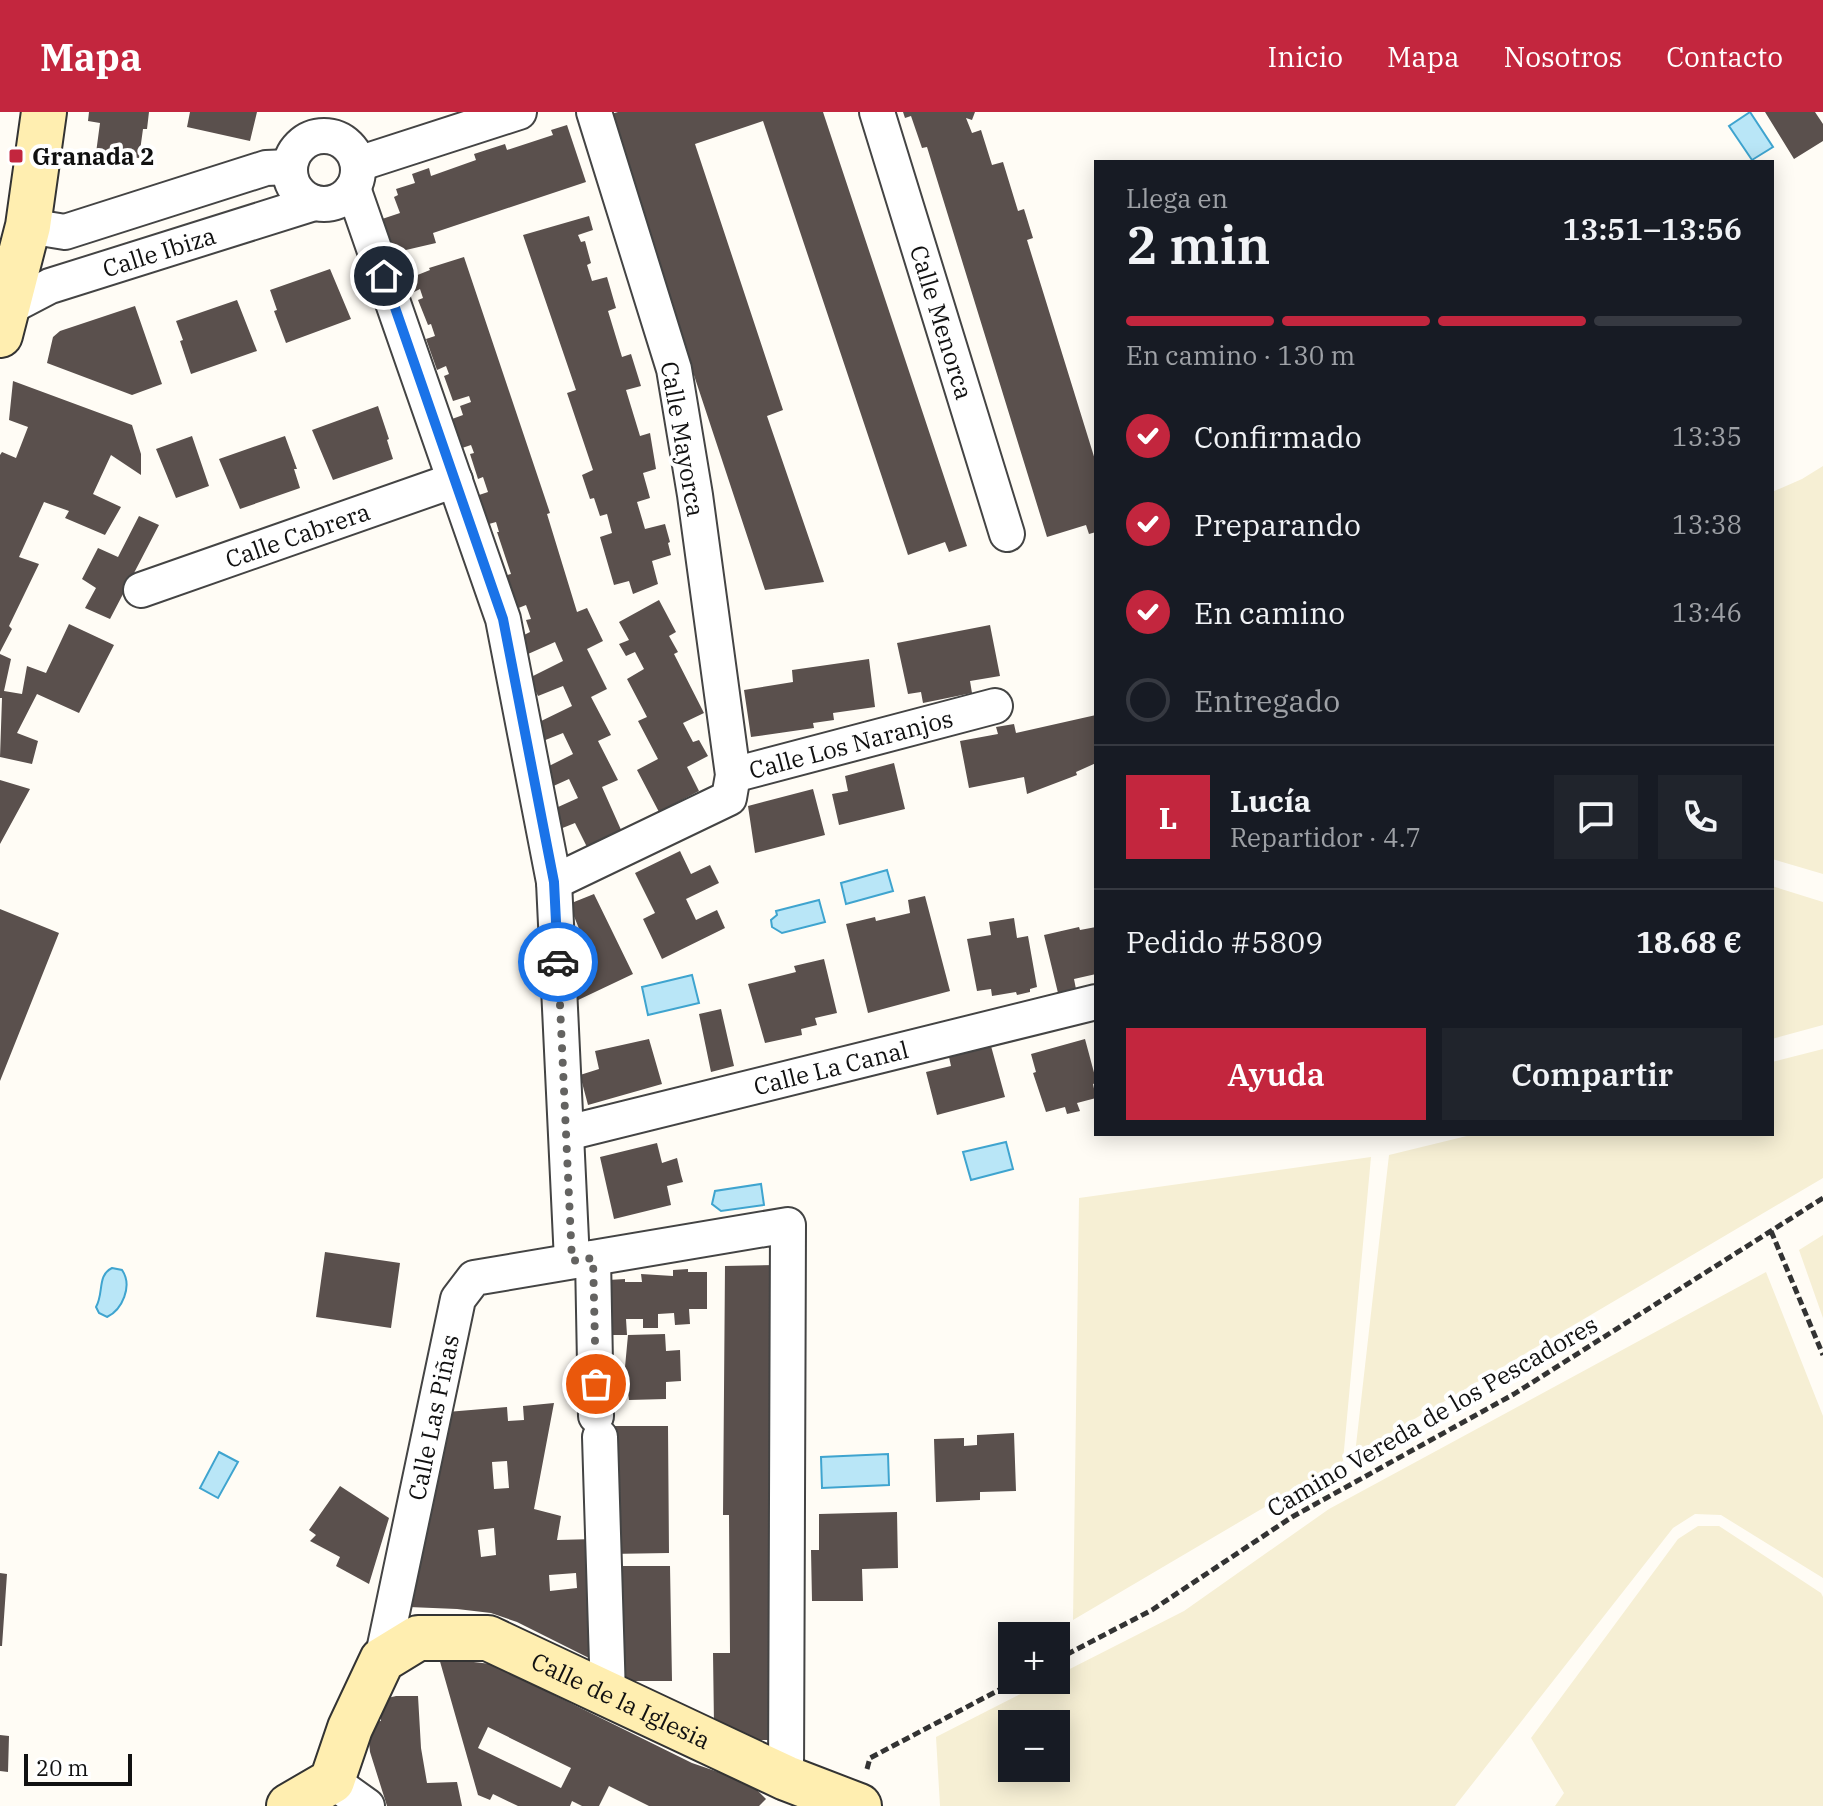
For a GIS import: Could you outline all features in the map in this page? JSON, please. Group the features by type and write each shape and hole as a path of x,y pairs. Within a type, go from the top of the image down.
{"street":[{"path":"3,322 44,112"},
{"path":"519,112 356,176 336,202 314,203 304,198 291,179 290,167 293,156 328,124 354,154 356,176 503,619 554,882 567,1133 583,1260 598,1426 608,1695"},
{"name":"Calle Mayorca","path":"594,112 674,369 695,495 733,775"},
{"name":"Calle Menorca","path":"877,112 1007,534"},
{"name":"Calle Ibiza","path":"15,249 266,168 290,167"},
{"name":"Calle Ibiza","path":"3,322 50,286 314,203"},
{"name":"Calle Cabrera","path":"141,590 455,480"},
{"name":"Calle Los Naranjos","path":"554,882 729,798 733,775 995,706"},
{"name":"Calle La Canal","path":"567,1133 1094,1002"},
{"name":"Calle Las Piñas","path":"382,1660 458,1299 474,1278 788,1225 786,1778"},
{"name":"Calle de la Iglesia","path":"382,1660 418,1638 488,1638 786,1778 862,1794"},
{"path":"289,1806 332,1781 350,1728 382,1660"},
{"path":"332,1781 367,1806"}],"path":[{"name":"Camino Vereda de los Pescadores","path":"1070,1653 1152,1610 1292,1517 1514,1394 1823,1198"},
{"path":"1771,1231 1823,1355"},
{"path":"862,1794 870,1758 998,1691"}],"shaded area":[{"path":"1823,466 1823,874 1774,860 1774,491"},
{"path":"1774,887 1823,902 1823,1025 1774,1038"},
{"path":"1823,1049 1823,1178 1355,1454 1389,1155 1467,1136 1774,1136 1774,1061"},
{"path":"1371,1157 1343,1461 1073,1620 1079,1198"},
{"path":"1823,1235 1823,1318 1799,1250"},
{"path":"1766,1272 1823,1416 1823,1578 1721,1515 1695,1514 1673,1528 1455,1806 940,1806 936,1737 1020,1694 1070,1694 1070,1669 1184,1611 1329,1509"},
{"path":"1698,1526 1719,1526 1823,1597 1823,1806 1555,1806 1564,1793 1531,1738 1678,1539"}],"water":[{"path":"1750,112 1773,147 1752,160 1729,126"},
{"path":"887,870 893,891 846,904 841,883"},
{"path":"819,900 825,922 782,933 772,927 771,920 777,915 776,911"},
{"path":"692,975 699,1003 648,1015 642,987"},
{"path":"1006,1142 1013,1169 971,1180 963,1152"},
{"path":"761,1184 764,1205 721,1211 712,1204 715,1191"},
{"path":"112,1268 122,1270 126,1290 117,1309 107,1317 99,1313 96,1307 104,1275"},
{"path":"219,1452 238,1462 218,1498 200,1488"},
{"path":"888,1454 889,1485 822,1488 821,1457"}],"building":[{"path":"89,112 149,112 139,158 96,153 100,123 88,121"},
{"path":"190,112 257,112 250,141 187,127"},
{"path":"618,112 823,112 967,546 949,552 945,542 908,555 763,121 695,144 783,410 767,416 824,582 765,590 608,115"},
{"path":"903,112 975,112 972,120 966,118 972,133 981,130 992,165 1003,162 1018,211 1024,209 1033,238 1027,240 1094,457 1094,533 1089,534 1086,525 1047,537 927,147 922,148 911,116 905,118"},
{"path":"1765,112 1815,112 1823,124 1823,141 1794,159"},
{"path":"567,125 586,182 433,233 436,243 393,253 382,219 400,213 394,197 398,195 396,189 415,183 412,174 429,168 431,176 476,160 474,154 505,144 507,150 553,135 551,130"},
{"path":"589,216 593,230 578,235 581,242 585,241 592,281 607,277 616,308 608,311 622,357 631,354 641,386 626,390 640,436 650,433 656,469 643,473 650,498 637,502 645,529 665,524 670,542 671,555 652,561 658,584 633,594 629,581 614,585 600,537 612,533 607,514 600,516 582,475 593,470 567,393 576,390 523,235"},
{"path":"464,257 550,513 547,514 577,612 587,608 603,641 587,649 607,689 591,697 611,735 598,741 618,780 602,787 622,832 588,849 575,823 555,831 547,812 578,798 569,779 549,788 541,770 573,754 563,733 543,741 535,724 572,706 563,686 538,696 529,678 563,661 555,642 528,654 520,637 530,632 526,620 531,619 526,605 516,609 504,576 511,574 496,522 489,524 479,495 488,492 483,477 478,479 470,454 474,453 471,445 462,448 452,419 463,415 460,406 471,402 469,396 453,401 444,376 449,374 446,366 437,370 426,339 435,336 418,300 423,298 420,289 410,294 405,280 429,268"},
{"path":"330,269 351,319 286,343 270,290"},
{"path":"237,300 257,351 191,374 176,321"},
{"path":"135,306 162,384 132,395 47,363 53,337 60,331"},
{"path":"13,381 132,425 141,454 141,475 111,455 93,494 121,507 105,535 65,518 69,511 44,502 19,557 39,564 0,652 0,455 2,452 16,458 28,427 9,420"},
{"path":"378,406 393,459 333,480 312,430"},
{"path":"192,436 209,486 176,498 156,449"},
{"path":"285,436 300,488 240,509 219,459"},
{"path":"139,516 159,525 110,619 85,608 96,588 82,579 98,548 118,557"},
{"path":"659,600 676,632 669,636 678,652 674,654 704,713 683,723 693,742 699,740 708,756 687,767 699,791 659,812 637,770 658,759 638,721 647,717 627,679 644,669 635,652 626,656 619,644 629,640 619,622"},
{"path":"69,624 114,645 79,713 37,694 17,733 38,741 32,764 0,757 0,654 11,659 4,691 22,694 27,666 46,673"},
{"path":"990,625 1000,676 970,681 972,693 923,703 921,692 908,694 897,643"},
{"path":"869,659 875,707 833,713 834,720 813,723 814,728 751,737 744,690 793,682 792,670"},
{"path":"1094,715 1094,764 1076,772 1077,775 1027,794 1024,777 969,788 960,741 998,734 996,727 1014,724 1016,733"},
{"path":"894,763 905,809 839,825 832,794 848,791 845,776"},
{"path":"0,780 30,789 0,844"},
{"path":"813,789 825,835 755,853 748,806"},
{"path":"680,851 691,874 710,865 719,883 686,899 696,920 717,910 725,928 662,959 643,919 655,913 635,873"},
{"path":"594,894 633,974 576,1001 567,983 586,975 576,953 570,955 562,939 580,931 569,904"},
{"path":"925,896 950,991 868,1013 846,924 910,913 908,900"},
{"path":"0,909 59,933 0,1081"},
{"path":"1014,918 1017,938 1028,936 1037,987 1017,995 1016,992 992,996 991,989 977,991 967,939 991,935 989,922"},
{"path":"1079,927 1080,930 1094,927 1094,974 1074,979 1076,989 1058,993 1044,935"},
{"path":"824,959 837,1013 815,1018 817,1025 801,1029 802,1035 765,1043 748,984 796,972 794,966"},
{"path":"721,1009 734,1066 711,1072 699,1014"},
{"path":"649,1039 662,1084 588,1105 580,1075 599,1069 595,1051"},
{"path":"1085,1039 1094,1073 1094,1099 1077,1103 1080,1111 1067,1114 1065,1107 1046,1112 1033,1073 1036,1072 1031,1054"},
{"path":"991,1046 1005,1097 937,1115 926,1072 951,1066 949,1057"},
{"path":"657,1143 662,1163 677,1158 683,1182 667,1186 671,1205 614,1219 600,1157"},
{"path":"325,1252 400,1263 391,1328 316,1317"},
{"path":"778,1265 772,1740 752,1740 714,1725 713,1653 730,1653 729,1515 723,1515 725,1266"},
{"path":"688,1269 688,1272 707,1272 707,1309 689,1309 690,1324 675,1325 674,1313 658,1314 658,1328 643,1328 643,1319 626,1319 627,1335 610,1335 608,1280 642,1282 641,1274 673,1276 673,1270"},
{"path":"665,1334 666,1351 680,1350 681,1381 666,1382 666,1399 629,1400 625,1367 628,1335"},
{"path":"554,1403 534,1509 561,1516 557,1540 595,1539 599,1663 517,1622 491,1613 409,1607 447,1412 507,1407 508,1421 524,1420 523,1406","holes":["507,1461 509,1488 494,1489 492,1462","494,1528 496,1555 481,1557 478,1530","576,1573 577,1588 550,1591 549,1575"]},
{"path":"608,1426 668,1426 669,1553 609,1554"},
{"path":"1014,1433 1016,1491 980,1492 980,1500 936,1502 934,1439 964,1438 964,1446 977,1445 977,1435"},
{"path":"340,1486 389,1518 369,1584 336,1566 340,1557 310,1541 316,1535 309,1530"},
{"path":"897,1512 898,1568 862,1569 863,1601 812,1601 811,1550 819,1550 819,1514"},
{"path":"611,1566 670,1566 672,1681 613,1681"},
{"path":"0,1573 7,1574 2,1646 0,1646"},
{"path":"439,1658 491,1664 692,1763 750,1783 766,1799 759,1806 649,1806 609,1786 599,1806 582,1806 572,1801 570,1806 518,1806 493,1794 490,1800 478,1795","holes":["488,1727 571,1768 561,1788 478,1748"]},
{"path":"418,1696 427,1783 457,1782 462,1806 387,1806 370,1752 367,1722 381,1721 379,1700"},
{"path":"0,1735 9,1736 8,1772 0,1771"}],"way so far":[{"path":"558,962 572,1261 593,1258 596,1384"}],"place":[{"name":"Granada 2","path":"16,156"}],"route":[{"path":"384,276 503,619 554,882 558,962"}]}
